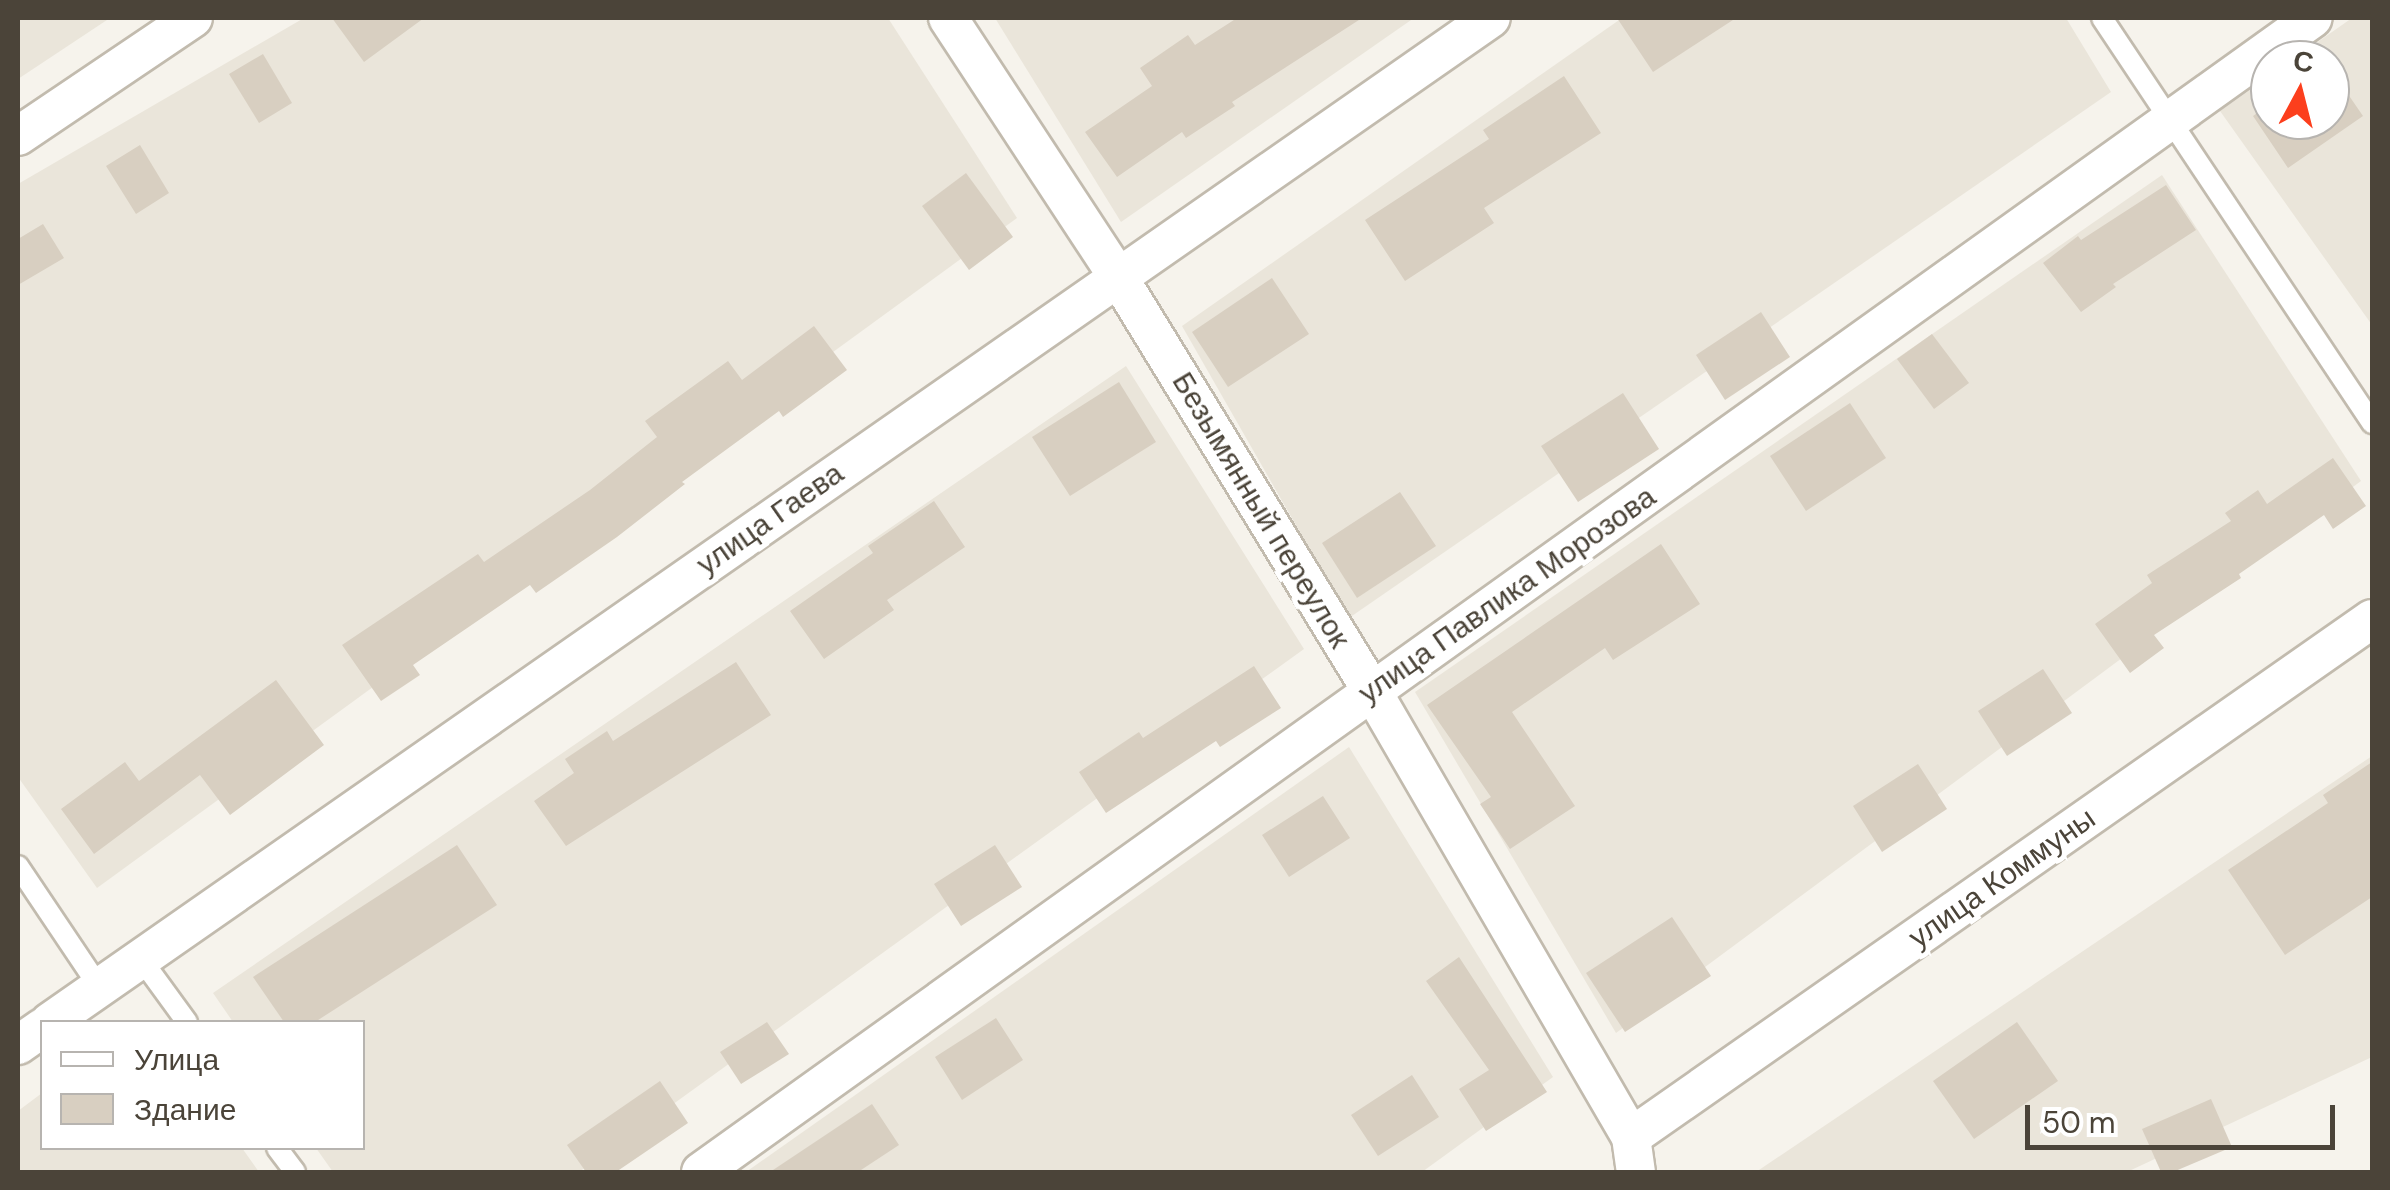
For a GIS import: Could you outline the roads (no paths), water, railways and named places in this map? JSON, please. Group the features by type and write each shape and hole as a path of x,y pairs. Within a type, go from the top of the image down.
{"street":[{"path":"18,136 193,18"},
{"name":"Безымянный переулок","path":"948,18 1118,275 1372,691 1634,1155"},
{"name":"улица Гаева","path":"53,1020 1491,18"},
{"name":"улица Павлика Морозова","path":"701,1172 2313,18"},
{"name":"улица Коммуны","path":"1634,1155 2372,618"},
{"path":"18,1045 40,1029"}],"lane":[{"path":"2102,18 2372,424"},
{"path":"18,866 100,988"},
{"path":"141,959 186,1020"},
{"path":"278,1150 295,1172"}]}
